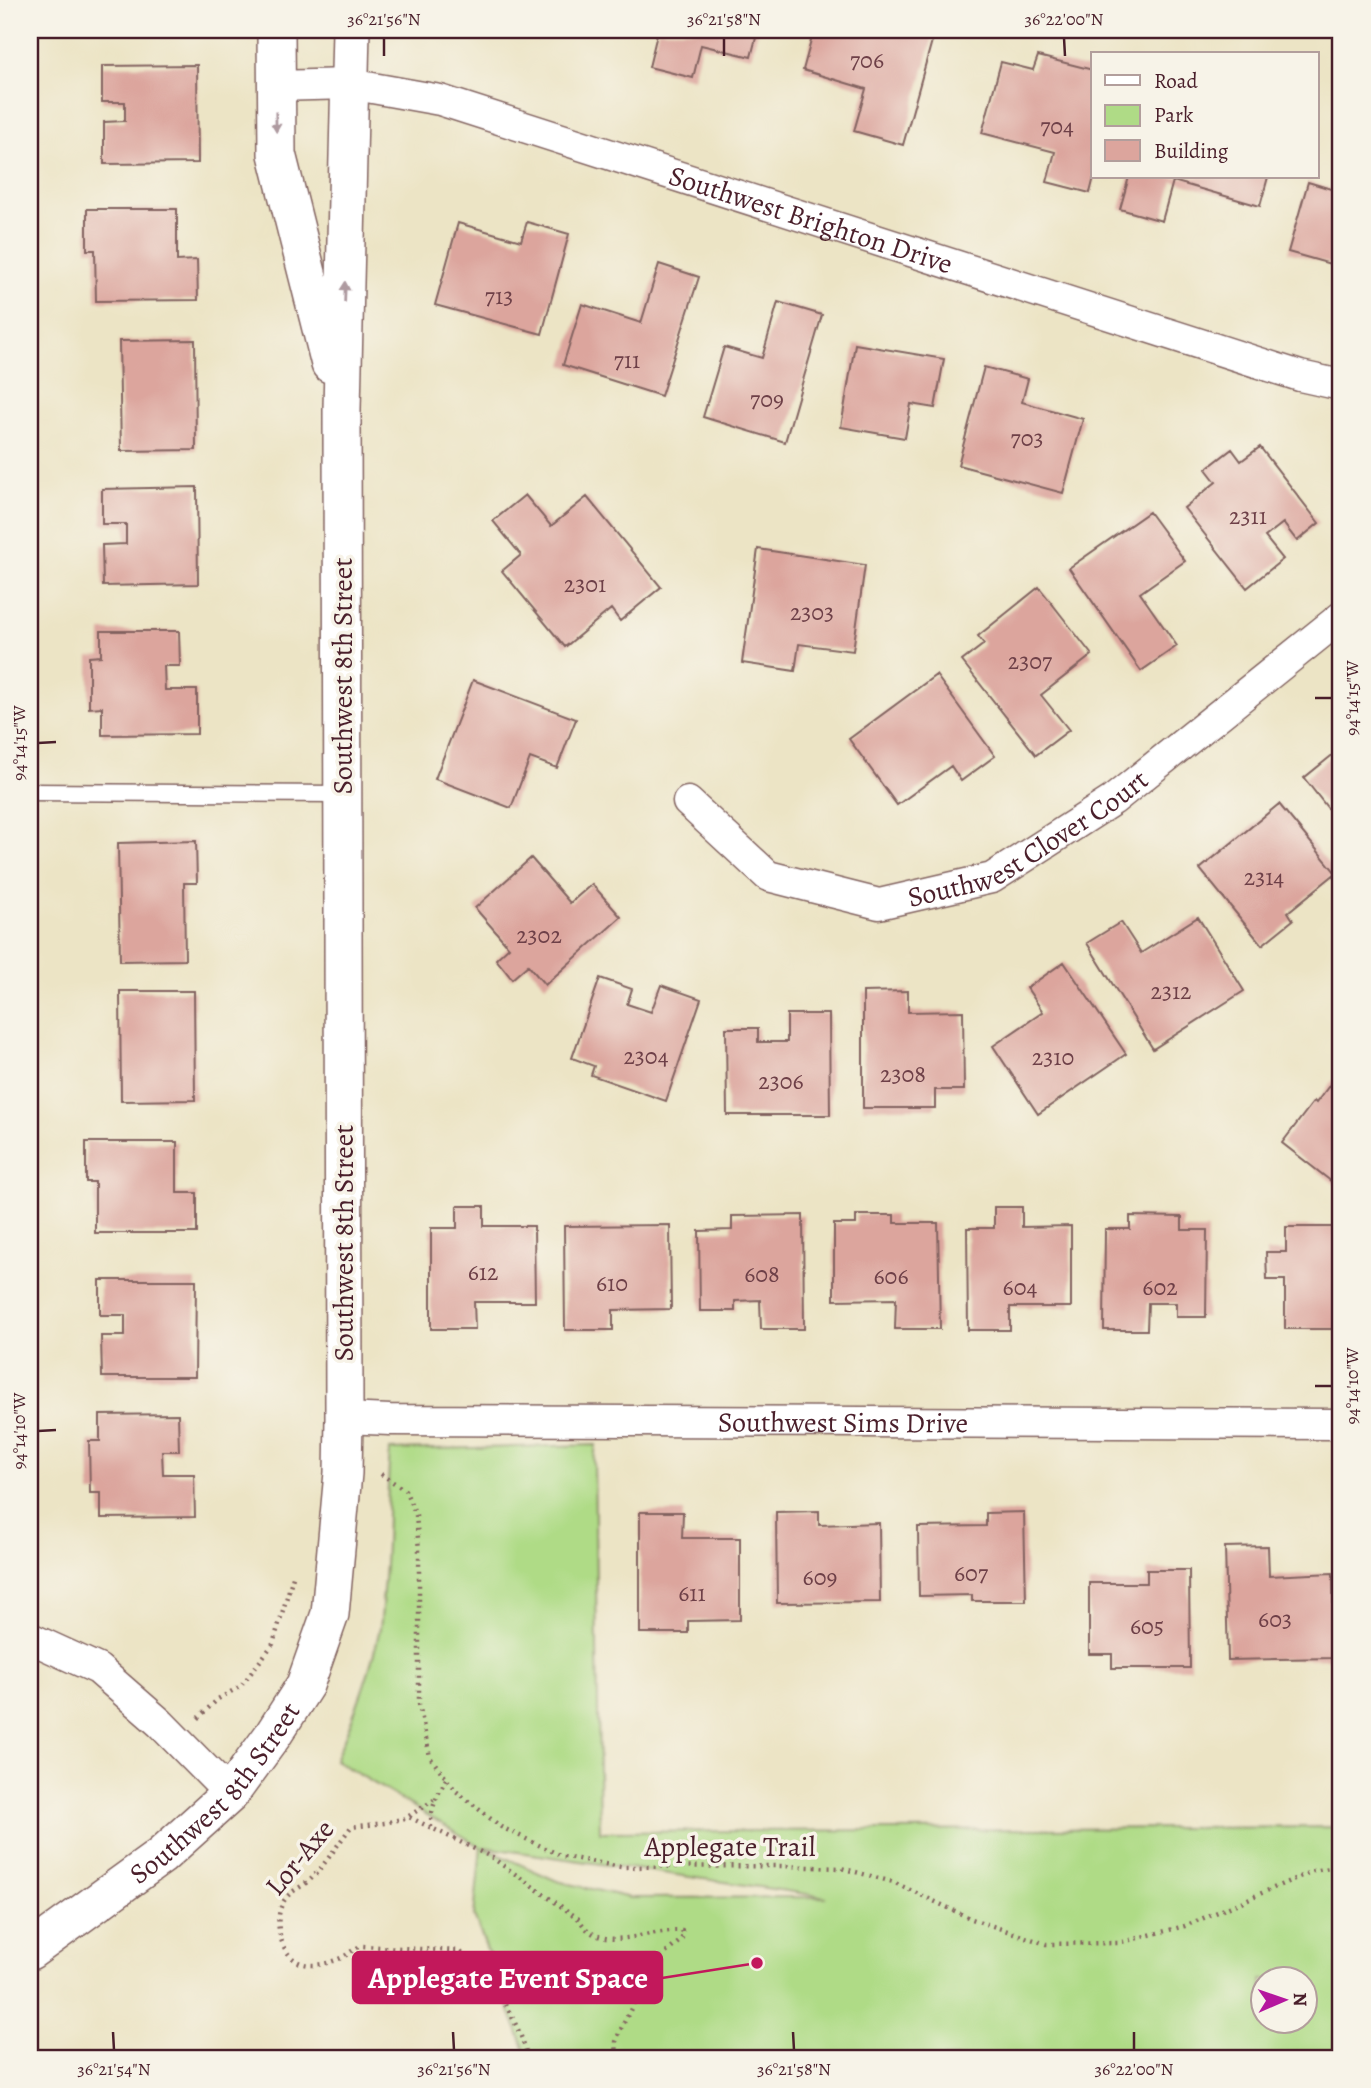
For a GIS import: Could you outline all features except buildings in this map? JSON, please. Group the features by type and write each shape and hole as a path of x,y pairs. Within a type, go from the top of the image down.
{"street":[{"name":"Southwest 8th Street","path":"276,30 277,154 342,410"},
{"name":"Southwest 8th Street","path":"30,1951 161,1856 230,1794 305,1685 330,1614 343,1473 344,1418 342,410 351,30"},
{"name":"Southwest Brighton Drive","path":"275,86 351,84 440,100 1287,371 1341,385"},
{"name":"Southwest Clover Court","path":"688,802 768,876 879,904 992,878 1113,800 1341,617"},
{"name":"Southwest Sims Drive","path":"344,1418 1341,1424"},
{"path":"30,1639 98,1669 176,1739 230,1794"}],"lane":[{"path":"30,792 342,794"}],"path":[{"name":"Applegate Trail","path":"378,1472 405,1490 416,1515 419,1550 419,1704 430,1757 456,1791 501,1827 562,1856 621,1867 841,1868 893,1882 972,1919 1046,1944 1118,1944 1185,1926 1313,1871 1341,1866"},
{"path":"176,1739 218,1699 241,1686 273,1644 296,1567"},
{"name":"Lor-Axe","path":"432,1828 431,1817 435,1799 446,1779"},
{"name":"Lor-Axe","path":"435,1799 409,1817 385,1824 351,1827 310,1880 287,1896 278,1915 279,1933 284,1947 300,1965 317,1965 339,1958 362,1946 458,1951 465,1954 474,1975 495,1991 517,2027 527,2058"},
{"path":"409,1817 491,1857 579,1919 585,1930 602,1939 682,1931 681,1941 647,1969 619,2033 616,2042 617,2058"}],"green space":[{"path":"596,1445 594,1460 600,1832 1341,1827 1341,2058 528,2058 474,1916 481,1847 335,1760 361,1695 380,1628 390,1450","holes":["484,1847 827,1897 630,1898 557,1881"]}],"place":[{"name":"Applegate Event Space","path":"757,1963"}]}
